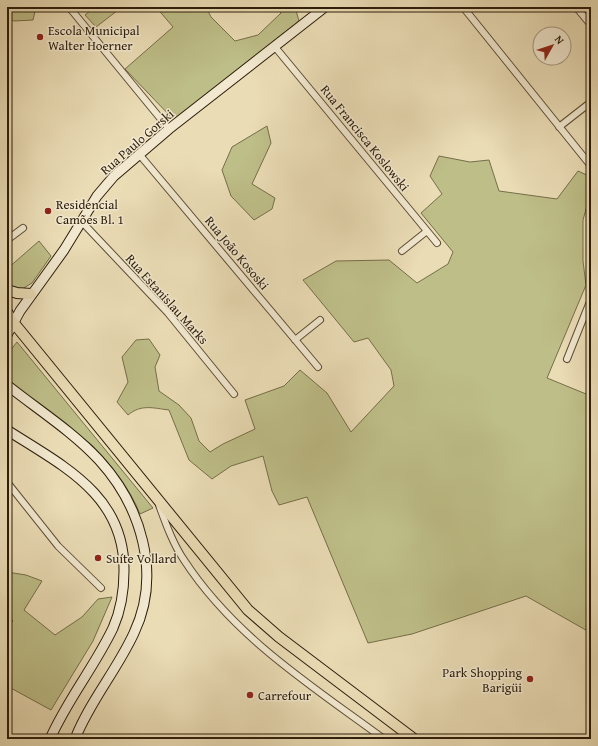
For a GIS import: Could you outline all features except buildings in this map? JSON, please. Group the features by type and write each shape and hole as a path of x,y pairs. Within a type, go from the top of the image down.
{"main road":[{"path":"7,290 17,293 31,294"},
{"path":"7,312 13,322 233,594 256,618 414,739"}],"street":[{"path":"69,7 169,129"},
{"name":"Rua Paulo Gorski","path":"7,335 13,322 31,294 58,257 105,185 169,129 326,7"},
{"path":"463,7 591,166"},
{"path":"576,7 591,25"},
{"name":"Rua Francisca Koslowski","path":"275,47 437,243"},
{"path":"560,127 591,102"},
{"name":"Rua João Kososki","path":"139,154 318,367"},
{"name":"Rua Estanislau Marks","path":"82,221 168,313 234,394"},
{"path":"7,240 23,228"},
{"path":"402,251 427,231"},
{"path":"567,359 591,299"},
{"path":"295,340 320,320"},
{"path":"7,385 79,442 99,460 110,473 127,501 143,540 147,579 141,616 128,646 85,717 75,739"},
{"path":"7,430 69,470 91,488 111,515 123,548 123,594 114,626 50,739"},
{"path":"7,482 58,546 101,588"},
{"path":"157,500 183,560 232,620 268,652 384,739"}],"green space":[{"path":"7,7 36,7 33,20 14,21 7,18"},
{"path":"95,7 122,7 96,27 85,15"},
{"path":"156,7 206,7 211,17 235,41 258,35 281,13 278,7 295,7 299,21 174,120 125,69 173,27"},
{"path":"267,126 271,143 252,184 275,198 272,209 254,220 231,196 222,170 232,147"},
{"path":"439,156 470,162 489,160 499,191 557,199 578,171 591,177 591,191 583,220 583,261 586,285 547,378 591,396 591,556 589,559 591,561 591,633 526,596 412,634 368,643 307,497 279,505 272,491 263,456 231,466 212,479 189,460 169,410 142,408 128,415 117,402 128,382 122,357 136,340 149,339 160,355 155,367 159,391 179,405 191,418 199,441 210,452 223,444 255,429 245,400 284,386 300,370 327,393 351,432 394,386 391,370 368,338 354,342 303,280 336,261 389,260 417,283 448,264 453,252 421,213 442,194 430,176"},
{"path":"39,241 51,256 32,283 22,289 8,285 7,269"},
{"path":"17,342 153,508 140,514 131,495 119,477 92,445 7,379 7,355"},
{"path":"7,572 26,575 42,581 24,610 55,635 82,617 98,599 112,597 93,641 51,710 7,686 7,627 13,621 7,615"}],"place":[{"name":"Escola Municipal Walter Hoerner","path":"40,37"},
{"name":"Residencial Camões Bl. 1","path":"48,211"},
{"name":"Suíte Vollard","path":"98,558"},
{"name":"Park Shopping Barigüi","path":"530,679"},
{"name":"Carrefour","path":"250,695"}]}
